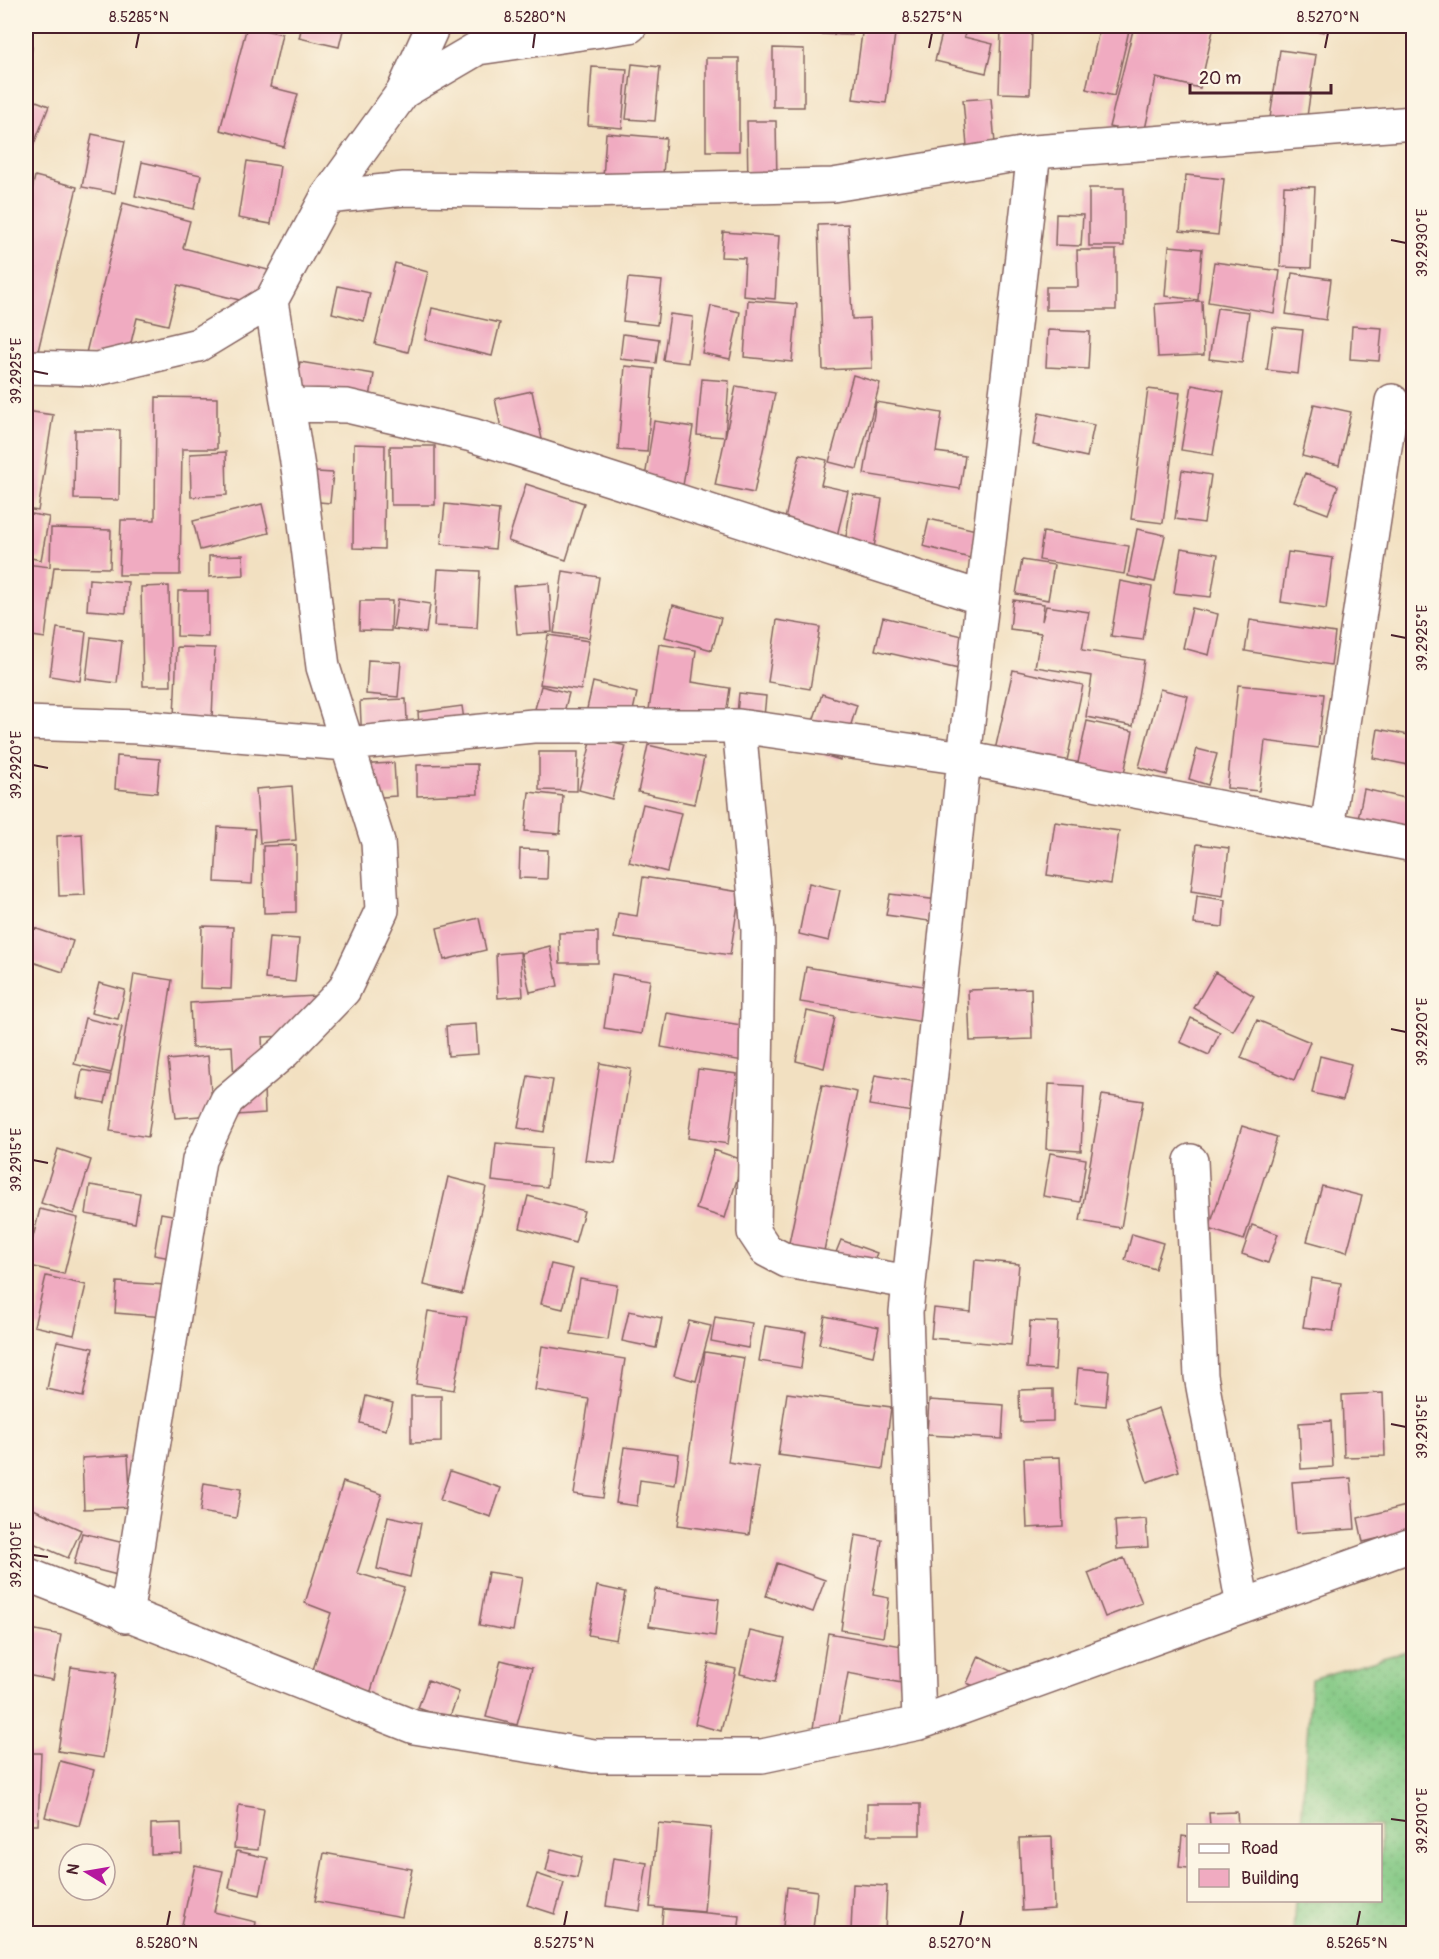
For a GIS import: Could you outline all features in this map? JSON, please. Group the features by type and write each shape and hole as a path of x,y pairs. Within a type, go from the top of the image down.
{"street":[{"path":"26,367 98,369 198,345 271,301 327,197 403,92 433,26"},
{"path":"403,92 478,48 630,26"},
{"path":"327,197 404,189 584,191 833,185 1034,152 1413,123"},
{"path":"919,1723 906,1312 964,758 1034,152"},
{"path":"126,1616 199,1160 227,1100 284,1052 344,990 382,910 378,842 323,667 299,474 271,301"},
{"path":"1327,828 1392,401"},
{"path":"288,405 347,406 472,435 982,598"},
{"path":"26,723 138,727 347,744 533,726 739,726 964,758 1413,845"},
{"path":"739,726 758,930 754,1232 766,1250 787,1261 909,1282"},
{"path":"1191,1161 1201,1376 1243,1606"},
{"path":"26,1574 126,1616 414,1727 594,1756 762,1756 919,1723 1413,1544"}],"green space":[{"path":"1413,1649 1413,1933 1293,1933 1295,1902 1382,1902 1382,1824 1301,1824 1311,1679"}],"building":[{"path":"247,26 282,34 270,87 298,94 284,147 220,130"},
{"path":"302,26 344,26 339,47 299,38"},
{"path":"390,26 410,26 409,30"},
{"path":"733,26 798,26 798,32"},
{"path":"817,26 852,26 852,35 817,34"},
{"path":"863,26 896,26 886,103 853,99"},
{"path":"944,26 967,26 964,37 993,44 986,73 935,61"},
{"path":"1009,26 1026,26 1025,29"},
{"path":"1100,26 1130,26 1114,96 1086,89"},
{"path":"1134,26 1214,26 1200,88 1156,78 1144,134 1109,127"},
{"path":"1290,26 1325,26 1324,32"},
{"path":"1393,26 1393,28 1361,27"},
{"path":"1001,29 1032,30 1030,94 999,93"},
{"path":"26,46 32,47 28,78 26,77"},
{"path":"773,48 804,49 804,107 773,107"},
{"path":"1280,50 1316,55 1305,130 1269,125"},
{"path":"706,58 739,58 739,151 706,151"},
{"path":"632,64 660,67 655,121 626,119"},
{"path":"592,67 627,69 622,128 588,125"},
{"path":"26,97 49,106 26,164"},
{"path":"991,98 996,155 968,158 963,100"},
{"path":"747,121 776,121 777,185 748,186"},
{"path":"606,133 666,138 661,198 602,194"},
{"path":"92,134 125,141 115,193 82,187"},
{"path":"247,161 280,166 271,224 238,218"},
{"path":"142,162 201,175 194,209 135,196"},
{"path":"1186,175 1224,179 1218,235 1180,231"},
{"path":"35,176 77,187 33,372 26,370 26,216"},
{"path":"1284,186 1315,187 1311,268 1280,267"},
{"path":"1089,188 1124,188 1124,246 1089,246"},
{"path":"123,203 190,221 183,248 268,270 260,305 178,285 168,325 137,318 126,363 86,353"},
{"path":"1056,214 1083,215 1081,246 1055,245"},
{"path":"848,224 852,319 870,318 872,368 823,370 818,225"},
{"path":"723,232 779,236 775,299 743,296 745,258 721,257"},
{"path":"1169,246 1202,249 1198,300 1165,296"},
{"path":"1077,250 1116,250 1116,310 1046,310 1046,287 1078,287"},
{"path":"1214,262 1280,271 1274,313 1208,302"},
{"path":"395,263 428,272 408,352 375,344"},
{"path":"1292,273 1331,279 1326,320 1286,314"},
{"path":"628,278 662,281 657,325 623,321"},
{"path":"338,286 370,293 364,321 332,313"},
{"path":"748,300 797,304 792,362 744,357"},
{"path":"1202,301 1204,355 1158,357 1155,304"},
{"path":"711,306 740,312 730,359 702,353"},
{"path":"432,308 500,323 492,356 425,340"},
{"path":"1217,308 1249,312 1242,363 1209,359"},
{"path":"670,314 693,317 688,363 663,360"},
{"path":"1352,326 1382,328 1379,361 1350,359"},
{"path":"1273,327 1303,330 1298,374 1267,370"},
{"path":"1048,330 1090,332 1088,369 1046,367"},
{"path":"623,334 659,339 656,363 620,359"},
{"path":"300,362 374,374 368,409 294,396"},
{"path":"625,366 654,369 647,452 618,450"},
{"path":"853,375 880,383 857,469 829,462"},
{"path":"702,379 729,381 725,437 697,435"},
{"path":"1192,385 1224,391 1213,455 1181,450"},
{"path":"736,386 775,393 754,493 715,485"},
{"path":"1148,389 1180,393 1163,523 1131,519"},
{"path":"532,391 543,444 506,452 495,399"},
{"path":"156,397 217,398 217,449 182,449 180,575 119,575 121,520 155,520"},
{"path":"876,402 942,413 936,452 965,456 960,489 864,474"},
{"path":"1314,404 1351,412 1339,465 1302,456"},
{"path":"26,411 53,415 38,511 26,509"},
{"path":"1039,413 1094,425 1087,457 1033,445"},
{"path":"654,421 693,427 679,509 641,503"},
{"path":"75,430 120,430 119,500 74,499"},
{"path":"354,444 385,445 384,549 353,548"},
{"path":"390,446 435,446 435,505 391,505"},
{"path":"226,452 227,495 191,497 190,454"},
{"path":"800,454 827,460 821,485 848,491 834,548 781,536"},
{"path":"1182,470 1211,475 1204,523 1175,519"},
{"path":"300,471 333,473 330,503 297,500"},
{"path":"1305,473 1338,486 1328,514 1294,501"},
{"path":"526,484 584,503 566,560 508,541"},
{"path":"853,494 882,499 871,566 842,561"},
{"path":"262,504 269,533 200,550 193,521"},
{"path":"445,504 499,510 495,549 441,544"},
{"path":"26,513 49,517 41,560 26,557"},
{"path":"929,519 976,530 970,558 923,546"},
{"path":"51,528 111,530 110,568 54,567 45,638 26,635 26,564 50,567"},
{"path":"1137,529 1165,535 1155,582 1128,576"},
{"path":"1043,532 1129,546 1124,574 1039,560"},
{"path":"1181,548 1218,554 1211,597 1174,593"},
{"path":"1288,552 1333,558 1326,609 1281,602"},
{"path":"243,555 244,575 209,577 209,556"},
{"path":"1022,560 1054,565 1048,600 1016,594"},
{"path":"438,569 480,571 477,628 434,626"},
{"path":"563,571 599,577 589,638 554,633"},
{"path":"89,579 128,582 126,613 87,610"},
{"path":"1120,581 1152,587 1143,640 1111,636"},
{"path":"549,583 552,632 517,634 513,586"},
{"path":"169,586 171,686 143,686 141,587"},
{"path":"178,591 208,591 208,637 177,636"},
{"path":"398,599 430,604 426,633 393,629"},
{"path":"1013,600 1044,604 1042,621 1046,606 1089,612 1082,650 1144,660 1133,726 1086,717 1092,676 1035,667 1041,633 1010,629"},
{"path":"360,601 392,601 391,631 359,630"},
{"path":"673,605 721,618 712,650 665,637"},
{"path":"1192,608 1218,614 1209,655 1183,648"},
{"path":"883,617 971,638 963,670 875,650"},
{"path":"777,620 820,627 810,689 768,682"},
{"path":"1250,620 1335,633 1331,665 1245,651"},
{"path":"57,628 86,632 80,681 50,676"},
{"path":"548,635 589,641 581,690 540,684"},
{"path":"91,637 122,641 117,683 86,679"},
{"path":"659,644 696,650 692,682 730,688 724,728 648,716"},
{"path":"177,647 215,648 211,741 173,740"},
{"path":"368,660 401,662 398,697 366,694"},
{"path":"1013,670 1083,685 1064,775 993,759"},
{"path":"593,682 637,693 628,733 584,722"},
{"path":"1238,685 1324,694 1318,748 1265,741 1259,791 1227,788"},
{"path":"541,686 569,693 557,739 529,732"},
{"path":"1160,689 1188,696 1167,775 1139,767"},
{"path":"739,693 766,696 763,727 736,724"},
{"path":"822,694 857,705 840,760 804,749"},
{"path":"406,699 408,742 362,744 360,701"},
{"path":"462,706 466,734 420,739 418,712"},
{"path":"1087,721 1133,731 1120,792 1074,781"},
{"path":"1378,729 1414,736 1414,766 1373,758"},
{"path":"592,738 626,746 612,799 579,790"},
{"path":"648,745 704,758 694,804 638,792"},
{"path":"1197,749 1217,754 1208,785 1189,779"},
{"path":"539,752 578,752 577,791 539,790"},
{"path":"117,756 160,759 157,793 115,789"},
{"path":"394,763 396,796 353,799 352,765"},
{"path":"477,764 478,794 417,796 417,765"},
{"path":"292,786 296,840 260,843 256,789"},
{"path":"1364,789 1414,800 1406,835 1357,824"},
{"path":"529,792 563,796 560,834 525,831"},
{"path":"643,804 681,813 667,872 629,862"},
{"path":"1055,822 1119,831 1111,884 1047,875"},
{"path":"218,827 255,829 252,884 215,882"},
{"path":"82,834 85,895 59,896 57,836"},
{"path":"1197,844 1229,848 1223,896 1191,891"},
{"path":"296,845 296,912 264,913 263,846"},
{"path":"520,849 548,850 547,879 519,878"},
{"path":"643,877 740,892 730,955 614,938 618,913 637,916"},
{"path":"809,883 840,890 829,941 799,934"},
{"path":"26,887 30,888 27,908 26,908"},
{"path":"890,894 938,900 936,922 886,915"},
{"path":"1197,896 1225,900 1223,927 1194,924"},
{"path":"479,918 486,950 444,960 437,928"},
{"path":"202,926 233,927 231,989 200,988"},
{"path":"34,928 73,941 63,972 26,960"},
{"path":"598,932 598,963 560,963 559,933"},
{"path":"269,937 299,939 295,982 265,979"},
{"path":"550,946 558,986 530,992 521,953"},
{"path":"520,952 523,996 498,998 496,954"},
{"path":"806,967 935,988 929,1023 800,1002"},
{"path":"1215,972 1254,996 1233,1031 1194,1008"},
{"path":"134,974 172,980 148,1137 110,1131"},
{"path":"612,974 650,980 642,1034 604,1028"},
{"path":"99,983 125,990 118,1019 91,1013"},
{"path":"1031,988 1032,1039 970,1041 968,990"},
{"path":"316,996 318,1035 262,1037 265,1113 236,1115 232,1046 192,1048 190,1003"},
{"path":"807,1011 835,1017 824,1068 796,1061"},
{"path":"667,1013 754,1027 749,1062 661,1047"},
{"path":"85,1018 122,1027 111,1073 74,1064"},
{"path":"1191,1018 1220,1032 1209,1055 1180,1042"},
{"path":"1257,1020 1310,1042 1294,1080 1241,1058"},
{"path":"476,1024 478,1054 448,1056 446,1026"},
{"path":"208,1056 213,1115 175,1118 168,1060"},
{"path":"1320,1056 1351,1064 1343,1100 1312,1093"},
{"path":"600,1063 631,1069 615,1164 585,1160"},
{"path":"698,1069 737,1074 728,1144 688,1138"},
{"path":"82,1070 111,1075 105,1103 77,1098"},
{"path":"875,1075 917,1082 912,1112 869,1105"},
{"path":"528,1076 553,1080 544,1132 518,1128"},
{"path":"1049,1084 1084,1086 1081,1151 1046,1149"},
{"path":"822,1085 857,1092 820,1270 785,1262"},
{"path":"1102,1095 1143,1101 1121,1228 1080,1221"},
{"path":"1242,1126 1277,1137 1244,1240 1209,1229"},
{"path":"496,1143 551,1148 547,1187 492,1181"},
{"path":"58,1149 91,1160 74,1214 41,1203"},
{"path":"714,1150 743,1160 725,1218 696,1209"},
{"path":"1050,1153 1086,1159 1080,1202 1043,1196"},
{"path":"448,1177 486,1187 462,1294 424,1285"},
{"path":"90,1185 140,1193 135,1223 86,1214"},
{"path":"1322,1186 1362,1196 1347,1252 1307,1241"},
{"path":"528,1196 584,1211 575,1243 520,1228"},
{"path":"40,1209 78,1218 64,1274 26,1265"},
{"path":"161,1213 189,1218 181,1260 154,1255"},
{"path":"1252,1225 1278,1234 1268,1263 1242,1254"},
{"path":"1132,1234 1163,1243 1155,1269 1125,1260"},
{"path":"841,1240 877,1253 864,1286 828,1272"},
{"path":"975,1260 1019,1264 1011,1345 931,1338 934,1308 971,1312"},
{"path":"551,1264 573,1269 563,1309 541,1304"},
{"path":"46,1276 86,1285 74,1335 34,1326"},
{"path":"1311,1278 1341,1283 1333,1331 1303,1327"},
{"path":"580,1279 617,1285 608,1340 571,1334"},
{"path":"117,1282 167,1285 165,1317 115,1313"},
{"path":"428,1311 467,1317 454,1390 416,1384"},
{"path":"629,1311 662,1318 656,1348 622,1341"},
{"path":"825,1316 879,1327 873,1356 819,1344"},
{"path":"715,1317 752,1323 748,1348 711,1341"},
{"path":"689,1321 711,1326 696,1381 674,1375"},
{"path":"1030,1321 1058,1322 1055,1370 1027,1368"},
{"path":"765,1326 806,1332 801,1368 759,1361"},
{"path":"57,1341 93,1348 83,1397 47,1389"},
{"path":"542,1346 625,1359 603,1498 574,1494 589,1399 535,1390"},
{"path":"705,1352 744,1358 728,1462 759,1467 749,1535 678,1525"},
{"path":"1078,1368 1109,1371 1106,1406 1075,1403"},
{"path":"1053,1389 1053,1421 1020,1422 1019,1390"},
{"path":"787,1393 891,1407 883,1469 778,1455"},
{"path":"1383,1393 1385,1456 1344,1457 1342,1395"},
{"path":"366,1396 393,1403 386,1430 360,1423"},
{"path":"411,1396 441,1396 441,1442 411,1443"},
{"path":"929,1400 1004,1405 1002,1439 927,1435"},
{"path":"1159,1408 1179,1471 1147,1482 1127,1419"},
{"path":"1331,1421 1333,1467 1301,1469 1299,1423"},
{"path":"624,1447 679,1454 675,1485 640,1480 637,1506 616,1503"},
{"path":"128,1455 131,1507 84,1509 82,1458"},
{"path":"1060,1457 1063,1526 1027,1528 1024,1458"},
{"path":"450,1471 501,1488 491,1517 440,1500"},
{"path":"1351,1478 1355,1529 1296,1533 1292,1482"},
{"path":"343,1482 382,1494 357,1573 404,1587 370,1694 311,1676 331,1613 305,1603"},
{"path":"204,1483 241,1489 236,1518 200,1512"},
{"path":"1414,1504 1414,1530 1363,1542 1358,1518"},
{"path":"31,1508 81,1530 68,1558 26,1540 26,1521"},
{"path":"388,1516 421,1523 410,1577 377,1569"},
{"path":"1146,1519 1148,1547 1117,1549 1115,1521"},
{"path":"82,1533 141,1547 133,1579 74,1564"},
{"path":"855,1535 882,1540 873,1595 889,1598 883,1637 841,1630"},
{"path":"1124,1558 1142,1603 1105,1617 1088,1573"},
{"path":"777,1563 825,1580 813,1612 766,1596"},
{"path":"488,1572 522,1577 513,1631 479,1625"},
{"path":"597,1586 625,1592 616,1640 588,1635"},
{"path":"655,1589 719,1599 715,1636 649,1626"},
{"path":"26,1628 61,1635 53,1680 26,1675"},
{"path":"750,1631 785,1639 775,1682 740,1674"},
{"path":"828,1633 908,1647 902,1683 848,1673 835,1745 811,1741"},
{"path":"979,1656 1013,1672 1001,1698 967,1683"},
{"path":"501,1660 532,1668 517,1725 486,1717"},
{"path":"709,1663 736,1669 721,1731 695,1724"},
{"path":"71,1667 116,1673 103,1758 58,1751"},
{"path":"428,1680 459,1692 449,1719 418,1708"},
{"path":"26,1753 41,1753 38,1825 26,1825"},
{"path":"60,1761 94,1770 79,1826 45,1817"},
{"path":"867,1804 920,1804 920,1835 867,1835"},
{"path":"239,1805 264,1809 258,1850 234,1848"},
{"path":"1237,1812 1238,1824 1210,1824 1209,1813"},
{"path":"181,1823 182,1853 151,1854 151,1824"},
{"path":"658,1823 711,1828 704,1912 650,1907"},
{"path":"1182,1836 1187,1837 1187,1868 1179,1867"},
{"path":"1052,1837 1054,1909 1022,1911 1019,1838"},
{"path":"551,1849 582,1857 577,1878 546,1871"},
{"path":"237,1851 268,1858 260,1895 229,1888"},
{"path":"324,1853 412,1869 402,1917 315,1901"},
{"path":"613,1858 647,1863 640,1911 606,1906"},
{"path":"195,1865 223,1871 214,1912 256,1922 254,1934 180,1934"},
{"path":"537,1874 564,1883 555,1914 527,1905"},
{"path":"853,1884 887,1886 885,1933 851,1931"},
{"path":"787,1887 817,1891 813,1929 783,1926"},
{"path":"663,1909 740,1916 738,1934 661,1934"},
{"path":"536,1929 554,1933 554,1934 535,1934"}]}
